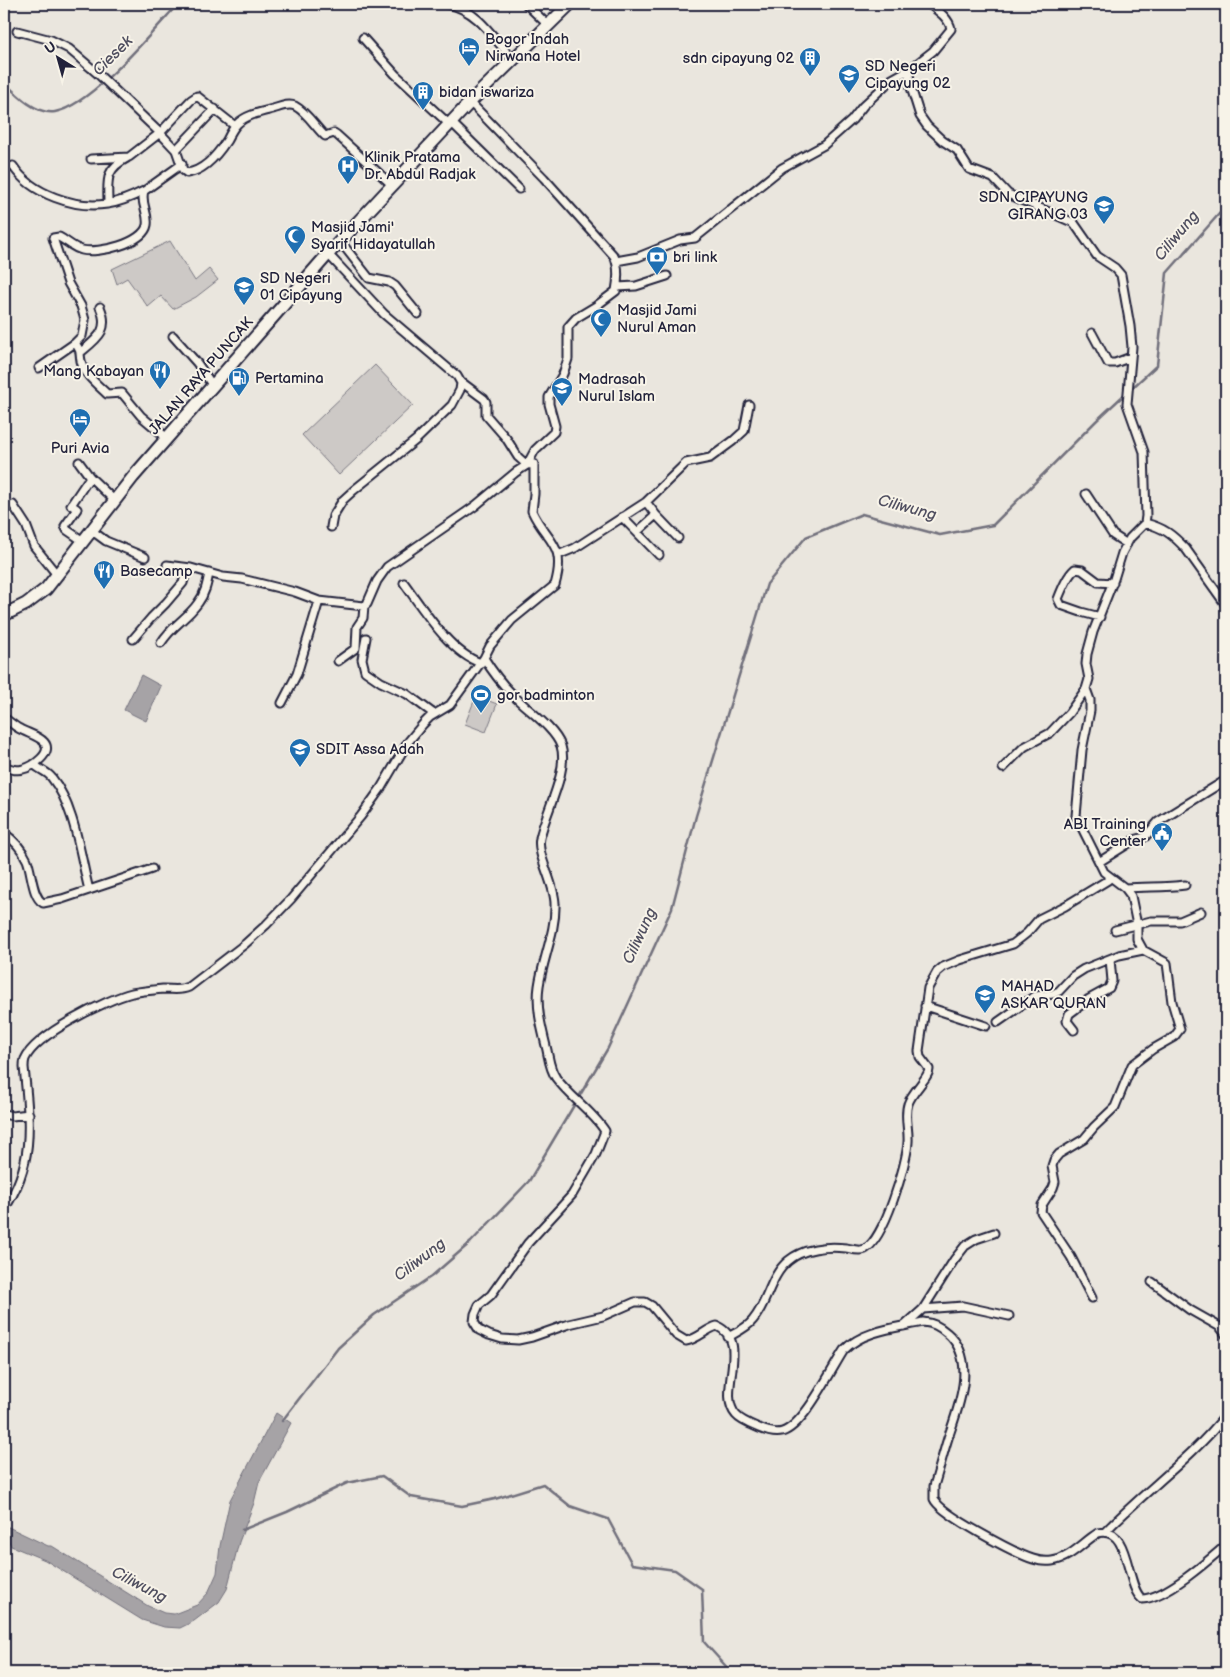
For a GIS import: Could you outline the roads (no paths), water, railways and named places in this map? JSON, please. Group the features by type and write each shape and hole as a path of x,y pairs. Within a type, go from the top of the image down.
{"highway":[{"name":"JALAN RAYA PUNCAK","path":"4,615 36,597 58,576 114,500 328,254 470,102 547,24 570,4"}],"street":[{"path":"447,4 470,12 490,31 512,59"},
{"path":"526,4 547,24"},
{"path":"616,262 645,254 680,240 694,238 782,168 824,145 852,120 863,106 892,79 910,70 933,50 951,29 949,23 929,4"},
{"path":"17,31 45,38 65,46 97,73 160,133 176,150 183,170 187,173 193,172 204,165 222,147 235,126 246,118 288,105 294,106 308,117 325,136 337,135 392,185"},
{"path":"363,38 395,74 519,189"},
{"path":"910,70 909,81 912,93 924,122 943,142 957,150 969,170 993,178 1008,194 1074,223 1097,256 1120,273 1130,326 1131,357 1127,404 1144,452 1146,492 1144,523 1127,544 1120,558 1093,632 1087,654 1086,664 1089,679 1086,689 1069,713 1050,733 1024,747 1003,768"},
{"path":"108,204 109,174 116,164 129,157 160,133 195,97 199,97 235,126"},
{"path":"470,102 544,178 614,256 616,262 618,278 616,291 576,318 568,327 568,359 549,404 555,426 554,432 535,450 527,465"},
{"path":"176,150 215,109"},
{"path":"91,159 129,157"},
{"path":"14,166 22,178 49,195 90,205 122,201 144,191 182,164"},
{"path":"39,368 82,336 85,320 81,306 68,283 53,238 59,237 76,248 87,251 102,251 122,246 144,231 147,225 142,197 144,191"},
{"path":"340,241 370,278 389,282 395,286 418,314"},
{"path":"328,254 384,314 457,376 461,383 484,399 486,402 486,414 506,438 518,457 527,465"},
{"path":"617,287 636,286 667,276"},
{"path":"81,352 96,340 103,330 105,321 100,307"},
{"path":"1092,333 1108,363 1115,363 1131,357"},
{"path":"174,336 197,363 213,386"},
{"path":"75,343 81,352 81,362 87,374 107,394 122,393 141,416 167,438"},
{"path":"331,527 333,516 343,500 416,440 445,413 458,395 461,383"},
{"path":"558,555 576,548 646,502 686,463 710,458 744,431 749,405"},
{"path":"79,462 90,477 114,500"},
{"path":"4,1209 15,1189 29,1142 29,1114 24,1067 25,1059 34,1048 46,1036 109,1000 133,993 164,989 176,990 190,986 245,944 278,912 346,835 381,788 408,742 434,714 450,705 483,661 490,646 512,620 555,585 558,555 554,543 532,511 535,488 534,464 527,465 516,472 475,506 387,567 377,581 367,604 364,606 363,618 358,627 356,648 338,661"},
{"path":"83,541 67,530 65,526 77,509 71,505 90,477"},
{"path":"1086,494 1113,535 1127,544"},
{"path":"646,502 678,538"},
{"path":"12,506 26,525 34,546 58,576"},
{"path":"637,532 656,515"},
{"path":"622,516 659,555"},
{"path":"1144,523 1161,528 1178,541 1186,549 1226,605"},
{"path":"96,534 106,541 145,558"},
{"path":"167,565 223,577 242,578 282,588 319,601 364,606"},
{"path":"133,639 184,584 185,576 182,567"},
{"path":"1100,616 1061,605 1058,599 1069,575 1075,569 1082,570 1098,582 1112,583"},
{"path":"161,643 170,629 198,604 204,593 209,573"},
{"path":"404,583 452,643 466,657 483,661 560,744 562,751 560,775 539,839 539,846 553,886 555,904 551,934 541,973 538,1001 549,1064 556,1077 598,1121 605,1131 602,1142 572,1196 528,1243 491,1295 479,1305 474,1318 476,1326 488,1335 502,1339 518,1340 532,1338 569,1324 603,1316 635,1302 645,1302 652,1306 670,1329 682,1340 693,1339 717,1326 723,1329 728,1337 733,1353 730,1395 731,1406 734,1412 740,1419 756,1427 777,1433 789,1428 803,1416 835,1363 851,1343 868,1334 923,1322 936,1324 955,1341 963,1362 964,1382 959,1404 934,1486 934,1499 937,1505 950,1515 1008,1548 1043,1562 1060,1559 1069,1555 1094,1535 1105,1532 1115,1538 1121,1545 1135,1591 1142,1599 1156,1595 1175,1585 1211,1559 1226,1545"},
{"path":"282,703 297,674 319,601"},
{"path":"366,638 362,658 366,670 380,682 407,694 434,714"},
{"path":"1086,689 1090,700 1090,712 1080,765 1076,816 1102,869 1108,876 1125,888 1131,896 1138,939 1143,950"},
{"path":"4,718 45,743 46,752 34,764 25,769 18,770 4,766"},
{"path":"34,764 50,775 64,797 76,835 89,890"},
{"path":"1099,862 1134,840 1145,836 1158,822 1226,780"},
{"path":"4,833 19,847 27,860 37,898 43,903 152,870"},
{"path":"728,1337 747,1326 754,1319 777,1275 790,1259 806,1251 818,1249 844,1248 863,1250 877,1237 888,1214 906,1160 908,1142 906,1115 908,1102 914,1090 929,1071 919,1051 930,982 937,972 943,967 960,960 1013,944 1027,933 1039,918 1093,891 1108,880 1108,876"},
{"path":"1125,888 1142,886 1160,888 1185,885"},
{"path":"1115,930 1155,920 1180,920 1201,912"},
{"path":"998,1022 1035,996 1053,994 1084,969 1110,959 1143,950 1167,963 1172,1002 1180,1024 1179,1031 1174,1038 1153,1049 1132,1065 1115,1106 1084,1139 1059,1154 1054,1160 1052,1166 1055,1182 1041,1209 1042,1216 1071,1257 1092,1298"},
{"path":"1074,1030 1068,1021 1069,1014 1089,999 1110,988 1112,981 1110,959"},
{"path":"925,1006 986,1026"},
{"path":"4,1114 12,1116 29,1114"},
{"path":"904,1326 923,1309 965,1246 976,1239 994,1233"},
{"path":"1152,1282 1186,1307 1220,1327 1226,1336"},
{"path":"923,1309 963,1306 1009,1316"},
{"path":"1105,1532 1129,1507 1205,1439 1226,1415"}],"waterway":[{"name":"Ciesek","path":"4,82 27,103 41,110 55,112 70,107 121,66 178,4"},
{"name":"Ciliwung","path":"1131,389 1157,365 1167,273 1226,206"},
{"name":"Ciliwung","path":"282,1421 338,1348 374,1315 432,1276 471,1242 529,1181 608,1048 672,908 696,816 767,584 806,537 862,514 940,535 993,525 1126,393"},
{"path":"242,1530 287,1512 347,1483 382,1476 411,1497 462,1506 495,1499 543,1484 570,1506 608,1519 632,1564 675,1570 702,1589 704,1642 732,1673"}],"place":[{"name":"Bogor Indah Nirwana Hotel","path":"469,67"},
{"name":"sdn cipayung 02","path":"810,77"},
{"name":"SD Negeri Cipayung 02","path":"849,94"},
{"name":"bidan iswariza","path":"423,111"},
{"name":"Klinik Pratama Dr. Abdul Radjak","path":"348,185"},
{"name":"SDN CIPAYUNG GIRANG 03","path":"1104,225"},
{"name":"Masjid Jami' Syarif Hidayatullah","path":"295,255"},
{"name":"bri link","path":"657,276"},
{"name":"SD Negeri 01 Cipayung","path":"244,306"},
{"name":"Masjid Jami Nurul Aman","path":"601,338"},
{"name":"Mang Kabayan","path":"160,390"},
{"name":"Pertamina","path":"239,397"},
{"name":"Madrasah Nurul Islam","path":"562,407"},
{"name":"Puri Avia","path":"80,438"},
{"name":"Basecamp","path":"104,590"},
{"name":"gor badminton","path":"481,714"},
{"name":"SDIT Assa Adah","path":"300,768"},
{"name":"ABI Training Center","path":"1162,852"},
{"name":"MAHAD ASKAR QURAN","path":"985,1014"}]}
